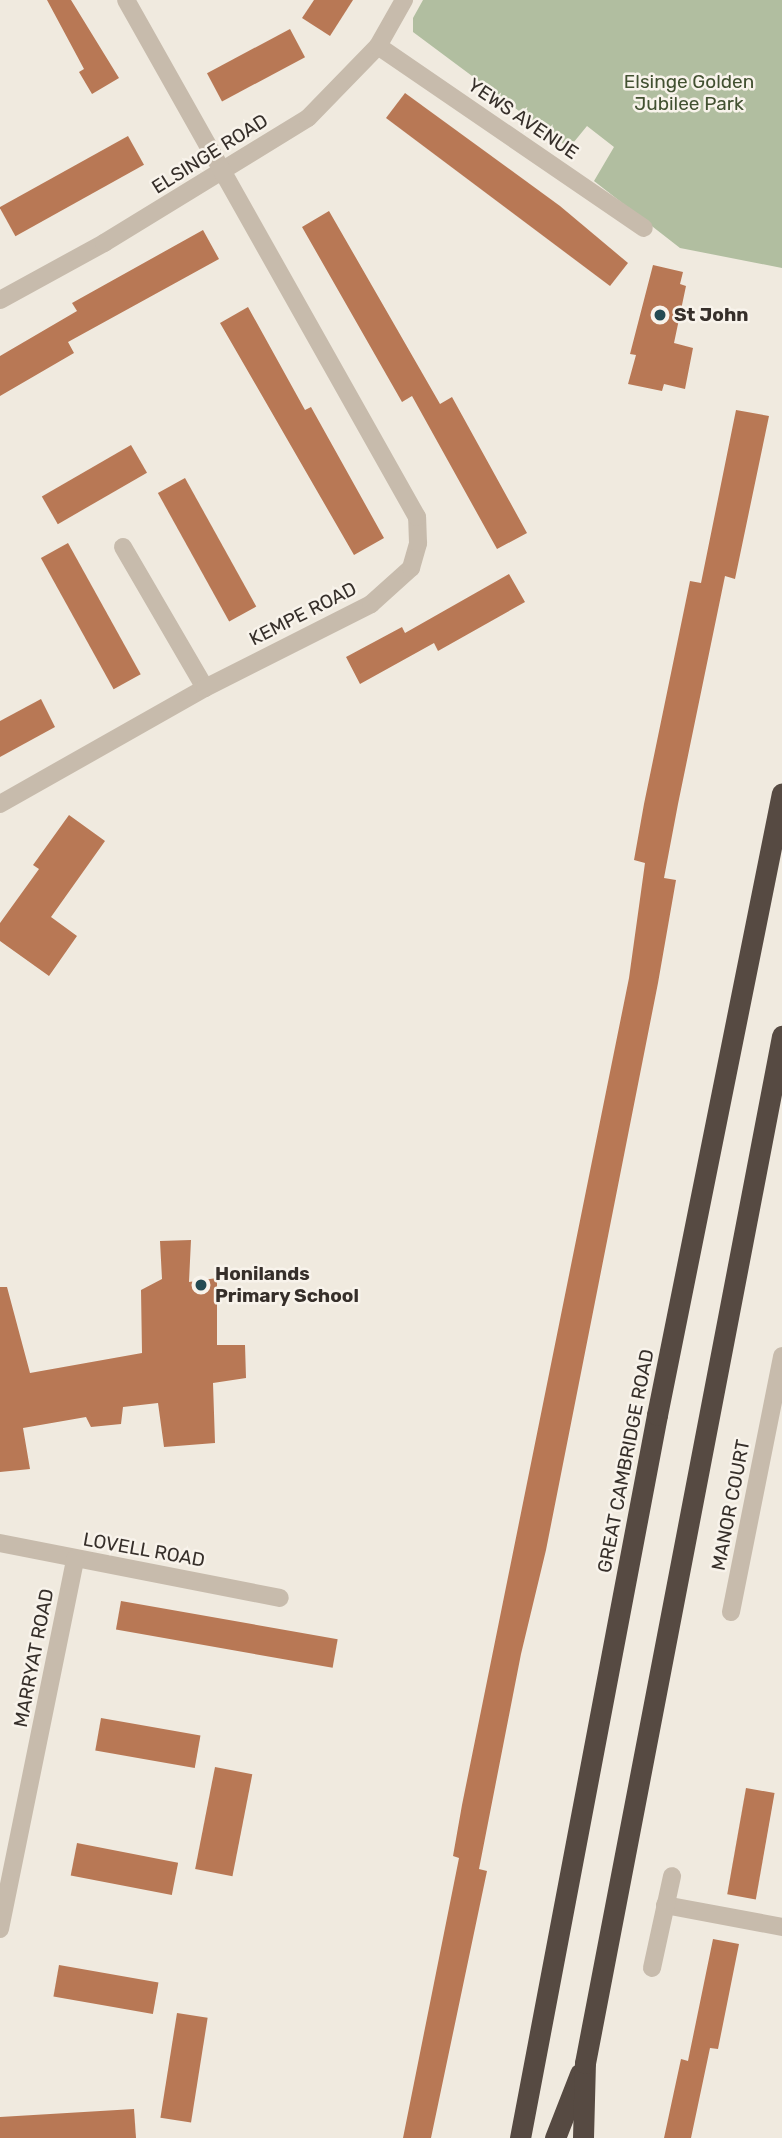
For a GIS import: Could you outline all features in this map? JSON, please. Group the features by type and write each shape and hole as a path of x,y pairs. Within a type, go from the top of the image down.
{"highway":[{"name":"GREAT CAMBRIDGE ROAD","path":"520,2138 657,1415 782,793"},
{"path":"583,2138 585,2063 782,1036"},
{"path":"555,2138 585,2063"}],"street":[{"name":"KEMPE ROAD","path":"0,804 205,688 371,604 411,568 418,542 416,517 126,0"},
{"name":"ELSINGE ROAD","path":"0,300 222,173 308,118 378,46 404,0"},
{"name":"YEWS AVENUE","path":"378,46 644,228"},
{"path":"124,547 205,688"},
{"name":"MANOR COURT","path":"731,1612 777,1407 782,1356"},
{"name":"LOVELL ROAD","path":"0,1543 281,1598"},
{"name":"MARRYAT ROAD","path":"0,1929 75,1559"},
{"path":"652,1968 672,1876"},
{"path":"665,1905 782,1927"}],"green space":[{"name":"Elsinge Golden Jubilee Park","path":"423,0 782,0 782,268 680,248 594,181 614,147 587,126 569,148 413,32 413,18"}],"building":[{"path":"47,0 71,0 119,78 92,94 79,72 84,69"},
{"path":"314,0 353,0 330,36 302,18"},
{"path":"290,29 305,57 222,101 207,73"},
{"path":"405,93 560,206 628,263 610,286 386,118"},
{"path":"128,136 144,165 15,236 0,207"},
{"path":"329,211 440,404 452,397 527,533 497,549 412,396 402,402 302,227"},
{"path":"203,230 219,259 68,342 74,353 0,396 0,356 77,311 72,303"},
{"name":"St John","path":"653,265 683,272 680,284 686,286 674,343 693,348 685,389 664,384 662,391 628,384 636,355 630,354"},
{"path":"248,307 305,410 311,407 384,538 354,555 220,323"},
{"path":"736,410 769,416 735,579 725,576 678,804 664,878 676,880 658,983 546,1550 521,1654 479,1869 487,1871 431,2138 403,2138 459,1858 453,1856 462,1805 629,978 645,863 634,860 644,804 690,581 701,583"},
{"path":"131,445 147,473 58,524 42,496"},
{"path":"185,478 256,607 229,622 158,493"},
{"path":"68,543 141,674 114,689 41,558"},
{"path":"509,574 525,602 438,651 434,643 360,684 346,657 402,627 405,633"},
{"path":"41,699 55,727 0,757 0,721"},
{"path":"69,815 105,841 51,917 77,936 49,976 0,941 0,923 39,869 33,865"},
{"path":"191,1240 189,1282 217,1278 217,1345 245,1345 246,1378 213,1383 215,1443 164,1447 158,1403 123,1407 121,1424 91,1427 86,1417 23,1428 30,1469 0,1472 0,1287 7,1287 30,1373 142,1353 141,1290 162,1279 160,1241"},
{"path":"121,1601 338,1639 333,1668 116,1630"},
{"path":"101,1718 200,1736 195,1768 95,1750"},
{"path":"215,1767 252,1774 232,1876 195,1869"},
{"path":"746,1788 775,1793 756,1899 727,1894"},
{"path":"77,1843 178,1863 172,1895 71,1875"},
{"path":"713,1939 739,1944 718,2049 710,2048 691,2138 664,2138 681,2059 688,2061"},
{"path":"59,1965 158,1983 153,2014 53,1997"},
{"path":"177,2013 208,2018 191,2123 160,2118"},
{"path":"134,2109 136,2138 0,2138 0,2117"}],"place":[{"name":"St John","path":"660,315"},
{"name":"Honilands Primary School","path":"201,1285"}]}
